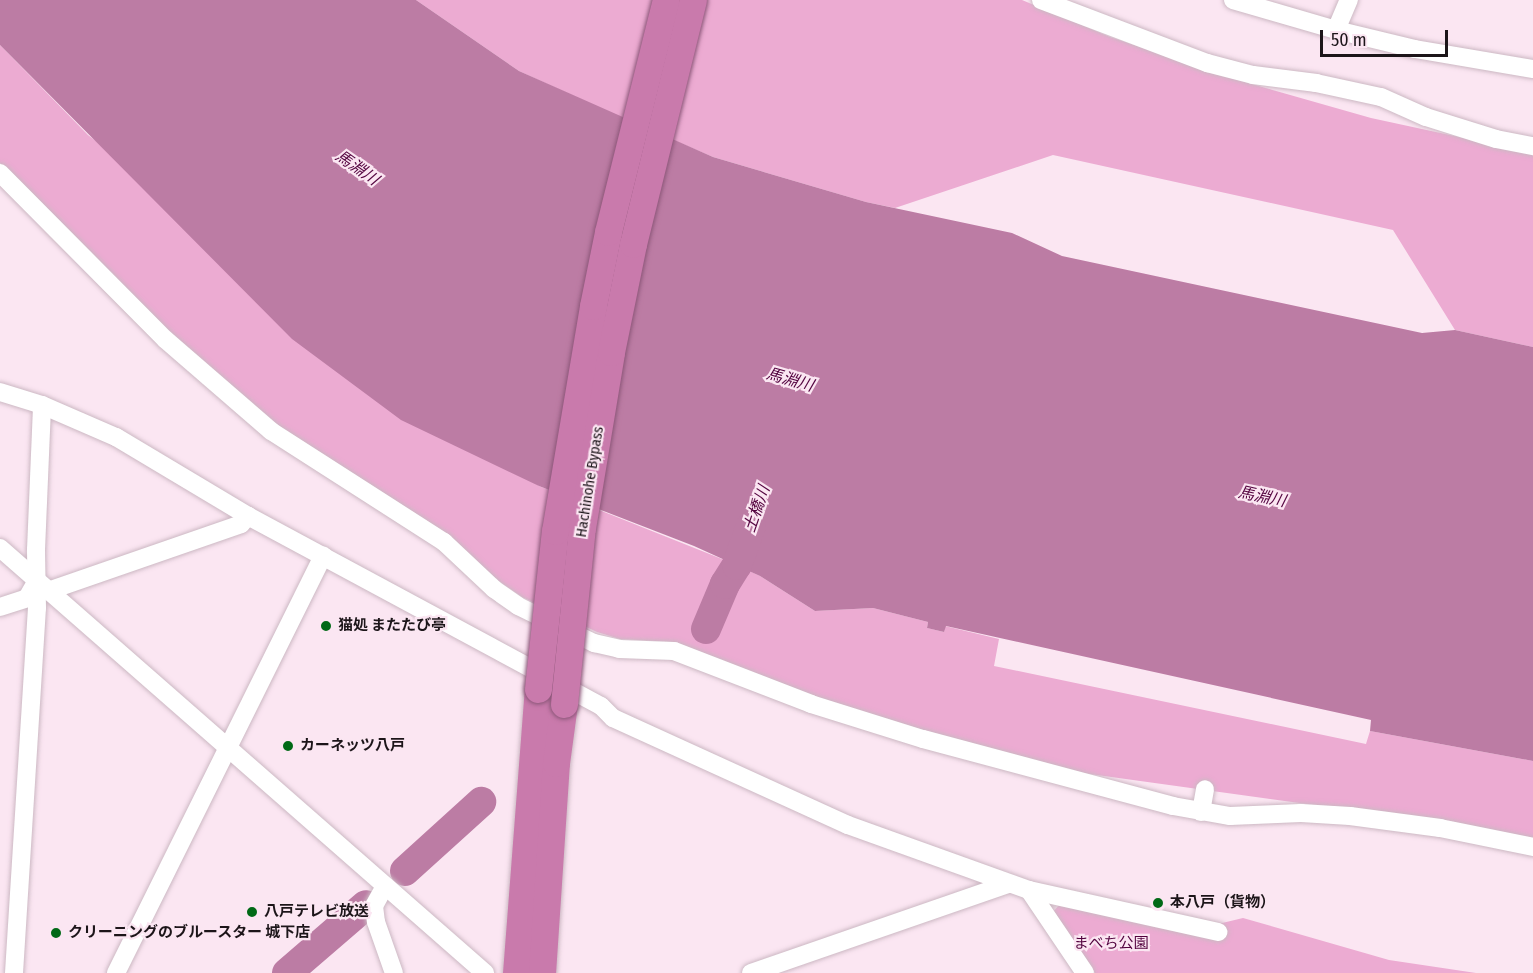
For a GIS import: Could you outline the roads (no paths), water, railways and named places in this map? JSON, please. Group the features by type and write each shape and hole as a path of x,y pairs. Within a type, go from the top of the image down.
{"highway":[{"name":"Hachinohe Bypass","path":"517,964 538,689 555,531 587,340 608,232 664,0"},
{"name":"Hachinohe Bypass","path":"542,973 556,763 582,528 611,352 673,74 693,0"},
{"path":"673,74 702,0"}],"street":[{"path":"1041,0 1207,63 1253,75 1316,83 1381,97 1425,117 1496,139 1533,146"},
{"path":"1233,0 1336,30 1415,49 1533,69"},
{"path":"1336,30 1349,0"},
{"path":"0,173 166,340 271,431 444,542 494,589 518,606 594,643 619,649 674,651 811,704 923,739 1201,812 1230,816 1301,813 1350,816 1440,828 1533,847"},
{"path":"0,392 42,405 116,437 248,516 601,706 613,718 848,825 1008,884 1218,932"},
{"path":"14,973 43,586 42,405"},
{"path":"0,608 27,598 43,586 241,524 248,516"},
{"path":"0,548 485,973"},
{"path":"116,973 323,556"},
{"path":"1201,812 1205,789"},
{"path":"751,973 1008,884"},
{"path":"385,886 374,906 376,922 394,973"},
{"path":"1029,890 1085,973"}],"water":[{"name":"馬淵川","path":"0,0 416,0 519,71 713,157 866,202 1012,233 1062,256 1422,333 1455,330 1533,347 1533,761 1370,731 1371,720 946,626 944,632 927,628 928,622 873,608 815,611 760,576 694,546 539,486 401,420 292,339 0,45"}],"waterway":[{"name":"土橋川","path":"706,629 725,584 737,565 751,526"},
{"name":"土橋川","path":"405,871 481,802"},
{"name":"土橋川","path":"287,973 366,905"}],"place":[{"name":"猫処 またたび亭","path":"326,626"},
{"name":"カーネッツ八戸","path":"288,746"},
{"name":"本八戸（貨物）","path":"1158,903"},
{"name":"八戸テレビ放送","path":"252,912"},
{"name":"クリーニングのブルースター 城下店","path":"56,933"}],"park label":[{"name":"まべち公園","path":"1111,944"}]}
